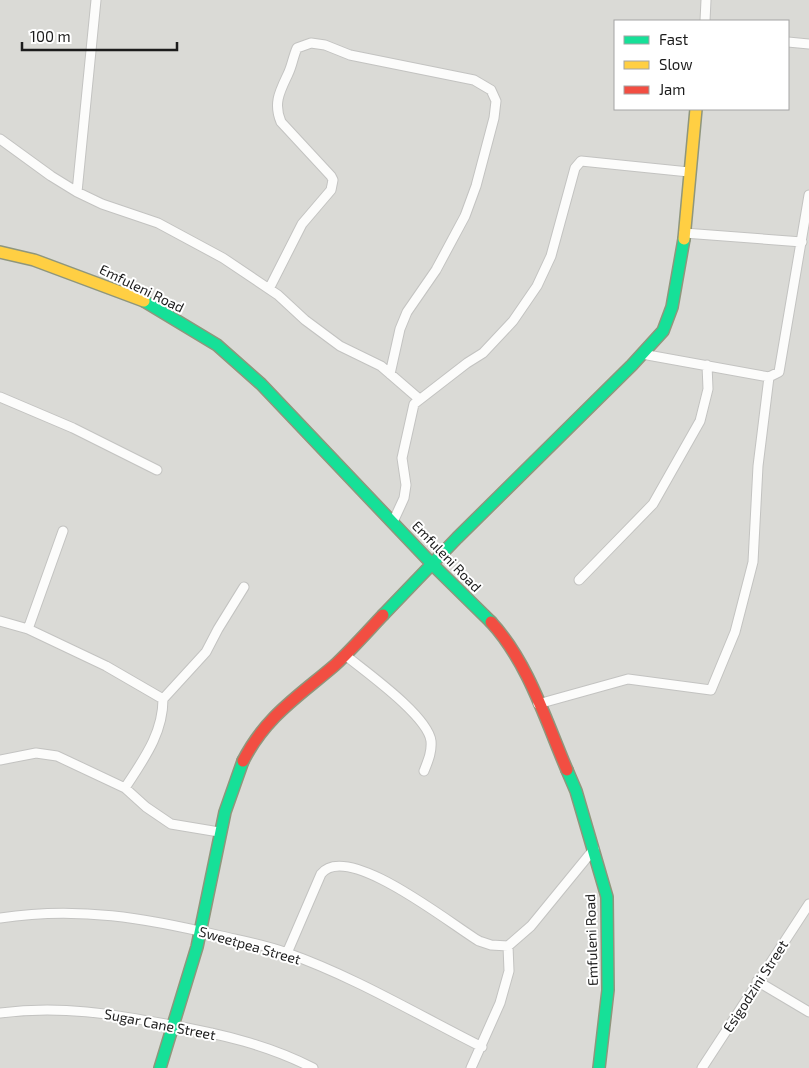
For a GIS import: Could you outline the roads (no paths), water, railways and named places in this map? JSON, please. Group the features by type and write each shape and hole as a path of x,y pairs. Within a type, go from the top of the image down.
{"street":[{"path":"77,192 96,0"},
{"path":"705,20 706,0"},
{"path":"789,42 809,44"},
{"path":"269,289 302,224 331,190 333,184 330,176 286,128 277,113 280,88 297,48 311,43 325,45 350,55 474,80 491,90 496,100 494,118 476,186 465,216 436,270 407,312 400,329 390,374"},
{"path":"160,1068 171,1025 201,931 219,832 237,774 248,749 262,727 296,694 345,655 432,564 663,331 670,316 684,233 696,110"},
{"path":"0,139 77,192 102,204 158,223 223,258 269,289 305,320 340,346 380,366 418,398"},
{"path":"393,522 404,498 406,485 402,458 412,410 418,398 483,353 513,320 537,286 551,256 576,168 581,161 689,172"},
{"path":"642,354 769,376 779,372 809,195"},
{"path":"684,233 802,242"},
{"name":"Emfuleni Road","path":"0,252 34,260 143,301 217,345 261,384 432,564 493,624 512,650 576,791 607,897 609,938 608,990 599,1068"},
{"path":"579,580 653,504 700,421 708,389 707,365"},
{"path":"538,704 628,679 711,690 735,632 754,562 758,466 769,376"},
{"path":"0,397 74,428 157,470"},
{"path":"28,630 63,531"},
{"path":"125,788 152,746 163,716 163,700 206,652 244,587"},
{"path":"0,621 28,630 106,666 163,700"},
{"path":"345,655 411,710 426,725 431,740 430,756 424,771"},
{"path":"0,760 36,753 57,756 125,788 146,807 171,824 219,832"},
{"path":"287,953 321,874 331,866 341,866 380,877 479,941 491,945 508,946 531,926 594,849"},
{"name":"Esigodzini Street","path":"702,1068 809,904"},
{"name":"Sweetpea Street","path":"0,918 25,914 74,913 141,918 287,953 379,994 482,1047"},
{"path":"471,1068 500,1003 509,971 508,946"},
{"path":"758,981 809,1012"},
{"name":"Sugar Cane Street","path":"0,1013 46,1010 103,1012 247,1042 286,1054 313,1068"}]}
